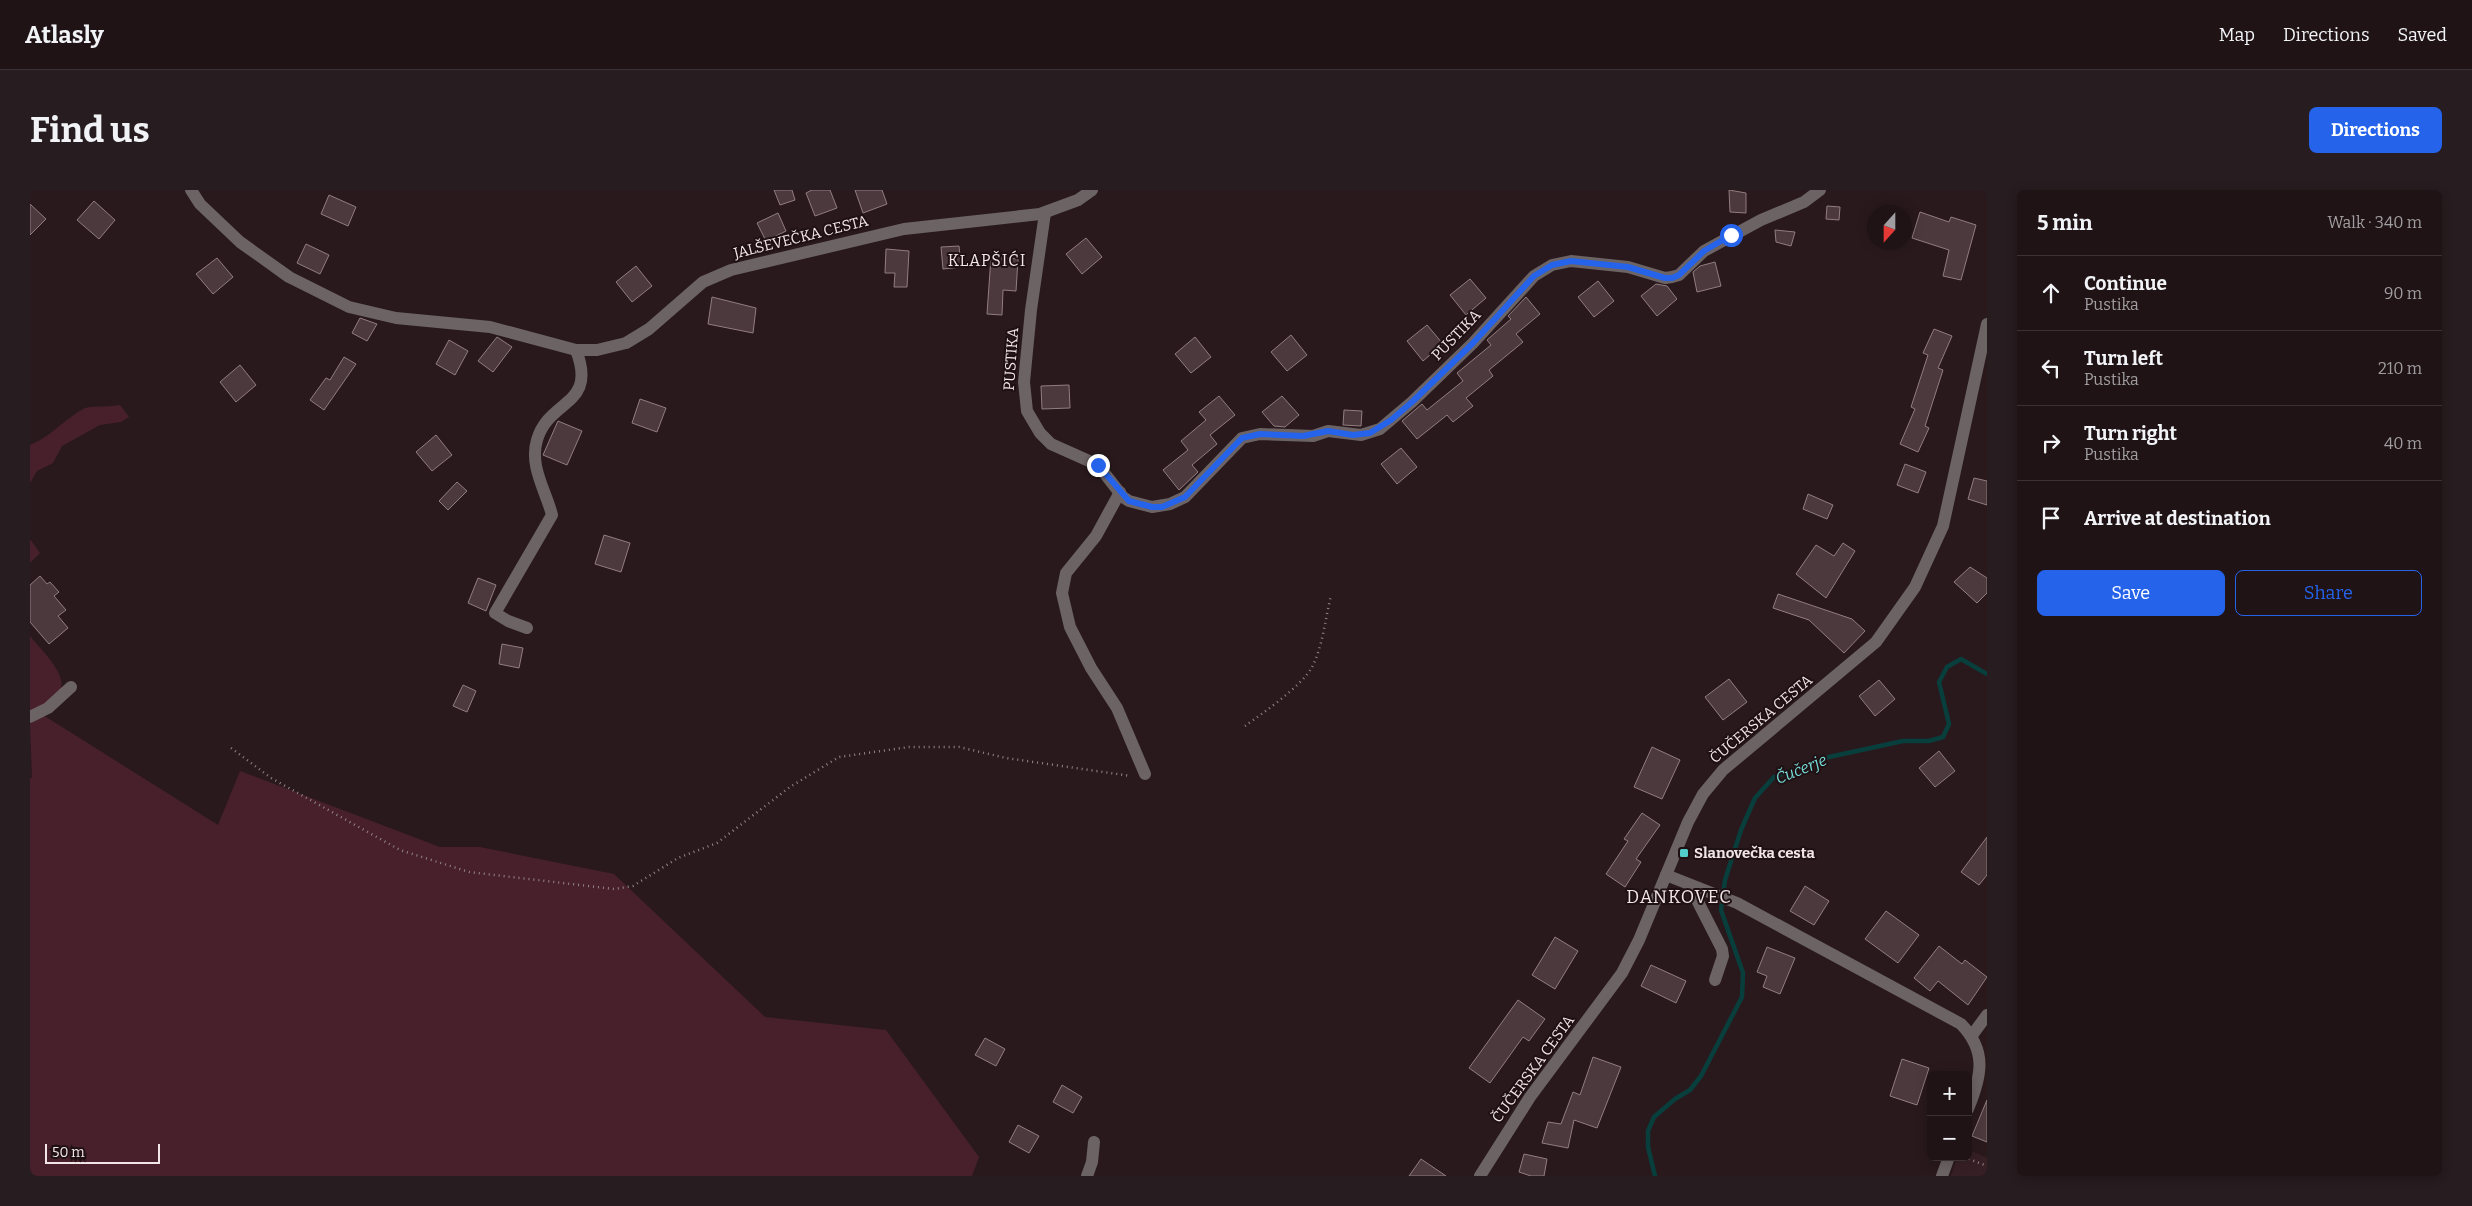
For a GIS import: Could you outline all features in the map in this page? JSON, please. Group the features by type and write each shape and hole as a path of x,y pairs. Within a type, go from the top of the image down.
{"street":[{"name":"JALŠEVEČKA CESTA","path":"191,190 200,204 240,242 288,277 349,307 396,318 490,327 576,350 597,350 626,343 649,329 703,282 731,270 904,229 1045,213 1078,200 1092,190"},
{"name":"PUSTIKA","path":"1045,213 1031,310 1024,382 1027,412 1040,433 1051,444 1098,465 1129,501 1152,507 1170,504 1185,497 1236,442 1251,435 1303,436 1328,431 1353,435 1370,433 1391,420 1412,402 1473,343 1534,276 1543,269 1560,262 1571,261 1628,267 1665,278 1672,278 1679,275 1704,251 1761,220 1804,202 1820,190"},
{"name":"ČUČERSKA CESTA","path":"1480,1176 1530,1097 1622,972 1639,940 1688,822 1699,801 1723,770 1876,642 1915,587 1943,526 1987,324"},
{"path":"527,628 508,621 495,613 552,515 547,493 535,466 536,441 543,427 558,408 570,403 582,383 581,363 576,350"},
{"path":"1120,492 1096,536 1066,573 1062,593 1070,627 1091,668 1117,708 1145,774"},
{"path":"30,717 48,708 71,687"},
{"path":"1666,875 1731,901 1961,1024 1973,1034 1982,1049 1983,1069 1972,1098"},
{"path":"1704,890 1698,902 1722,949 1723,956 1715,980"},
{"path":"1973,1034 1987,1015"},
{"path":"1087,1176 1092,1162 1094,1142"},
{"path":"1942,1176 1948,1161"}],"path":[{"path":"1245,726 1278,702 1311,669 1320,648 1331,596"},
{"path":"231,748 271,778 400,850 469,872 614,889 633,886 678,858 717,843 790,787 839,758 909,747 959,747 1006,758 1131,776 1145,774"},
{"path":"1972,1160 1987,1166"}],"shaded area":[{"path":"120,405 129,417 121,422 100,425 62,446 53,463 37,471 30,483 30,445 38,442 85,408"},
{"path":"30,539 40,553 30,563"},
{"path":"30,636 54,664 59,673 61,689 57,696 30,713"},
{"path":"43,715 218,825 240,771 440,847 480,847 614,874 765,1017 886,1030 979,1157 972,1176 30,1176 30,778 32,778 30,724"},
{"path":"1972,1151 1987,1158 1987,1176 1951,1176 1956,1161 1972,1161"}],"building":[{"path":"774,190 792,190 795,200 780,205"},
{"path":"812,190 830,190 837,208 815,216 806,193"},
{"path":"855,190 882,190 887,204 863,213"},
{"path":"1729,190 1746,193 1746,213 1730,212"},
{"path":"329,195 356,207 348,226 321,214"},
{"path":"94,201 115,220 99,239 77,220"},
{"path":"30,204 46,219 30,235"},
{"path":"1827,206 1840,207 1839,220 1826,219"},
{"path":"1920,212 1949,222 1951,217 1976,225 1961,280 1943,276 1949,250 1912,238"},
{"path":"778,213 786,231 766,241 757,223"},
{"path":"1775,230 1795,232 1791,246 1776,242"},
{"path":"1086,238 1102,257 1082,274 1066,254"},
{"path":"306,244 329,255 320,274 297,263"},
{"path":"959,246 961,267 943,269 941,247"},
{"path":"886,249 909,251 907,287 894,287 895,273 885,273"},
{"path":"991,257 1018,259 1016,291 1003,290 1002,315 987,314"},
{"path":"217,258 233,277 213,294 196,274"},
{"path":"1715,262 1721,286 1697,292 1693,272 1700,266"},
{"path":"636,266 652,286 632,302 616,282"},
{"path":"1470,279 1486,298 1466,315 1450,295"},
{"path":"1598,281 1614,301 1594,317 1578,297"},
{"path":"1656,284 1667,286 1677,299 1657,316 1641,296"},
{"path":"712,297 756,308 753,333 708,324"},
{"path":"1526,297 1540,314 1516,334 1523,342 1489,370 1493,376 1466,398 1473,406 1453,422 1447,415 1417,439 1402,421 1422,404 1427,410 1463,381 1457,373 1491,345 1487,340 1511,319 1508,316"},
{"path":"360,318 377,324 367,341 352,333"},
{"path":"1427,325 1443,344 1423,361 1407,341"},
{"path":"1934,329 1952,336 1938,368 1943,370 1925,426 1929,428 1918,452 1900,444 1915,409 1911,407 1928,355 1923,353"},
{"path":"1291,335 1307,355 1287,371 1271,352"},
{"path":"497,337 512,347 493,372 478,361"},
{"path":"1195,337 1211,357 1191,373 1175,354"},
{"path":"449,340 468,351 455,375 436,364"},
{"path":"344,357 356,364 324,410 310,400 326,378 330,380"},
{"path":"240,365 256,385 236,402 220,382"},
{"path":"1069,385 1070,408 1042,409 1041,386"},
{"path":"1219,396 1235,415 1210,435 1217,444 1192,465 1198,472 1179,490 1163,470 1188,450 1181,441 1206,420 1199,412"},
{"path":"1282,396 1299,415 1285,427 1274,426 1262,412"},
{"path":"640,399 666,408 657,432 632,423"},
{"path":"1344,410 1362,411 1361,426 1343,425"},
{"path":"558,421 582,431 567,465 543,455"},
{"path":"436,435 452,455 432,471 416,452"},
{"path":"1401,448 1417,467 1397,484 1381,464"},
{"path":"1905,464 1926,472 1918,493 1897,485"},
{"path":"1974,478 1987,481 1987,505 1968,499"},
{"path":"457,482 467,491 448,510 439,501"},
{"path":"1808,494 1833,505 1827,519 1803,509"},
{"path":"604,535 630,543 621,572 595,564"},
{"path":"1843,543 1855,551 1826,598 1796,574 1816,545 1834,556"},
{"path":"1970,567 1987,578 1987,593 1977,603 1954,582"},
{"path":"40,576 47,584 50,582 59,592 54,596 66,610 58,616 68,628 49,644 30,622 30,585"},
{"path":"478,578 496,585 486,611 468,603"},
{"path":"1778,594 1852,619 1865,631 1844,653 1809,620 1773,608"},
{"path":"502,644 523,648 519,668 499,664"},
{"path":"1729,679 1747,702 1723,720 1705,697"},
{"path":"1879,680 1895,699 1875,716 1859,696"},
{"path":"463,685 476,691 467,712 453,706"},
{"path":"1652,747 1680,760 1662,799 1634,787"},
{"path":"1939,751 1955,771 1935,787 1919,768"},
{"path":"1642,813 1660,825 1636,859 1641,862 1625,887 1606,874 1628,841 1624,839"},
{"path":"1987,837 1987,875 1979,885 1961,872"},
{"path":"1805,886 1829,901 1814,925 1790,911"},
{"path":"1886,911 1919,935 1898,963 1865,939"},
{"path":"1555,937 1578,951 1555,989 1532,975"},
{"path":"1939,946 1962,964 1965,960 1987,977 1968,1005 1938,981 1930,991 1914,978"},
{"path":"1767,947 1795,958 1780,994 1763,987 1767,976 1757,972"},
{"path":"1651,965 1686,981 1676,1003 1641,986"},
{"path":"1518,1000 1545,1019 1529,1041 1523,1037 1490,1083 1469,1068"},
{"path":"985,1038 1005,1049 996,1066 975,1055"},
{"path":"1593,1057 1621,1067 1597,1128 1574,1120 1568,1148 1542,1143 1548,1122 1561,1124 1573,1092 1580,1095"},
{"path":"1902,1059 1929,1068 1917,1105 1890,1096"},
{"path":"1062,1085 1082,1097 1073,1113 1053,1102"},
{"path":"1987,1100 1987,1142 1972,1136"},
{"path":"1018,1125 1039,1136 1029,1153 1009,1142"},
{"path":"1524,1154 1547,1159 1544,1176 1531,1176 1519,1172"},
{"path":"1421,1159 1446,1176 1409,1176"}],"waterway":[{"name":"Čučerje","path":"1655,1176 1648,1147 1648,1131 1654,1117 1675,1099 1690,1090 1701,1076 1742,997 1743,973 1721,910 1725,880 1741,830 1755,798 1774,777 1829,757 1903,741 1929,741 1943,737 1949,724 1939,682 1947,667 1961,659 1987,674"}],"place":[{"name":"Slanovečka cesta","path":"1684,853"}],"district":[{"name":"KLAPŠIĆI","path":"987,260"},
{"name":"DANKOVEC","path":"1679,897"}],"route":[{"path":"1098,465 1129,501 1139,505 1162,507 1185,497 1224,458 1236,442 1242,438 1260,434 1313,436 1328,431 1353,435 1370,433 1380,429 1412,402 1473,343 1534,276 1543,269 1560,262 1571,261 1628,267 1665,278 1672,278 1679,275 1704,251 1731,235"}]}
